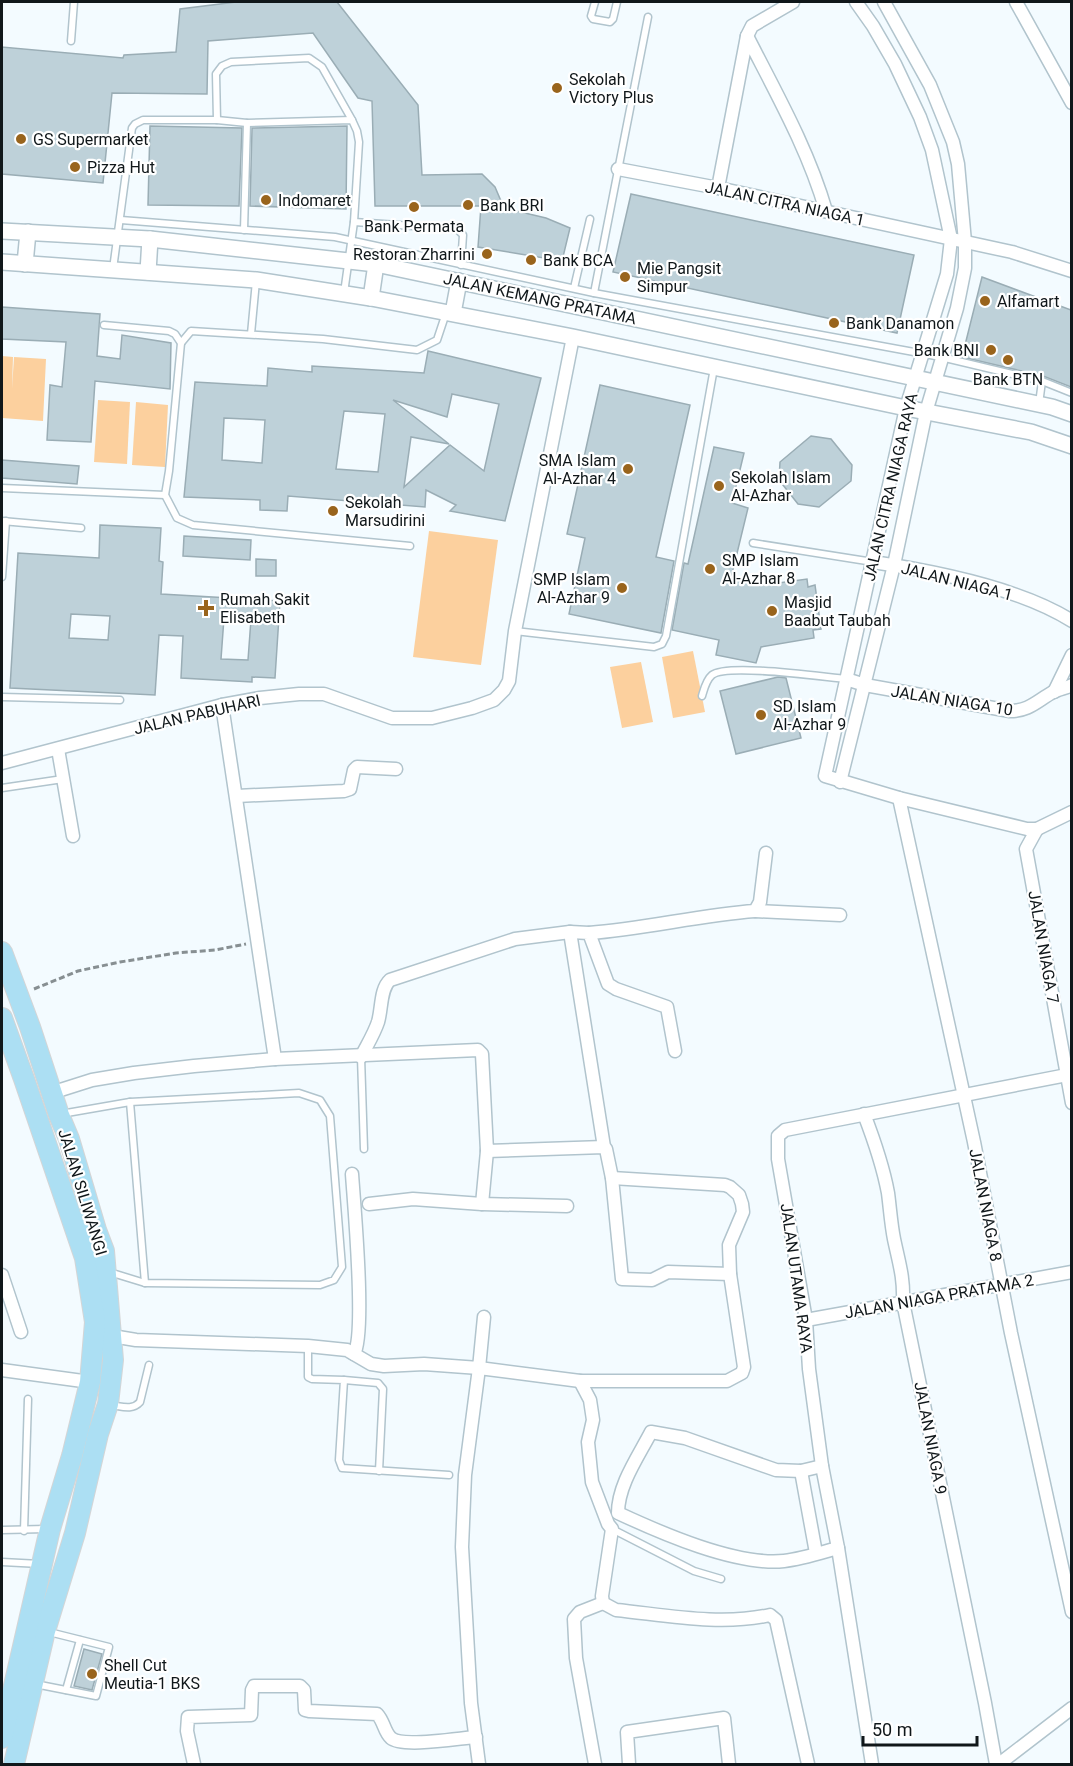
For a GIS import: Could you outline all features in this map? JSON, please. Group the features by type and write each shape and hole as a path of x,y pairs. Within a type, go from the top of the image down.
{"main road":[{"name":"JALAN SILIWANGI","path":"2,952 69,1139 104,1251 113,1360 108,1404 98,1434 75,1533 37,1628 23,1681"},
{"name":"JALAN SILIWANGI","path":"3,1026 24,1078 85,1258 95,1322 90,1382 42,1564 37,1628"},
{"path":"2,1738 23,1681"},
{"path":"14,1764 23,1681"}],"street":[{"path":"718,188 747,36 752,26 793,2"},
{"name":"JALAN CITRA NIAGA RAYA","path":"856,2 873,26 920,117 932,150 951,239 947,274 906,408 825,776 840,782 894,565 926,412 957,308 965,268 958,164 953,142 930,85 884,2"},
{"path":"1017,2 1070,97"},
{"path":"747,36 802,145 826,211"},
{"name":"JALAN CITRA NIAGA 1","path":"618,169 718,188 1012,252 1071,271"},
{"name":"JALAN KEMANG PRATAMA","path":"2,231 150,239 376,264 935,382 1071,414"},
{"path":"25,264 28,232"},
{"path":"148,272 150,239"},
{"name":"JALAN KEMANG PRATAMA","path":"2,262 256,280 344,293 573,337 906,408 1031,432 1071,446"},
{"path":"371,298 376,264"},
{"path":"449,313 459,281"},
{"path":"515,631 573,337"},
{"name":"JALAN NIAGA 1","path":"873,562 989,587 1028,599 1071,621"},
{"name":"JALAN PABUHARI","path":"2,763 222,705 260,698 324,694 392,718 432,718 472,708 494,700 504,690 509,681 515,631"},
{"path":"1054,692 1071,655"},
{"name":"JALAN NIAGA 10","path":"846,679 865,685 1010,711 1022,711 1035,706 1054,692 1071,686"},
{"path":"222,705 275,1059"},
{"path":"58,749 73,836"},
{"path":"237,796 344,791 350,789 352,775 357,767 396,769"},
{"path":"840,782 1027,829 1037,829 1071,812"},
{"name":"JALAN NIAGA 8","path":"899,798 1071,1612"},
{"name":"JALAN NIAGA 7","path":"1037,829 1026,849 1069,1074 1071,1103"},
{"path":"755,911 760,902 766,853"},
{"path":"361,1057 373,1035 385,986 390,980 515,939 570,932 622,931 712,915 755,911 840,915"},
{"path":"570,932 604,1147 608,1152 612,1178 622,1279 652,1280 668,1272 730,1274"},
{"path":"589,933 608,984 615,989 667,1007 675,1051"},
{"path":"51,1093 92,1080 134,1073 275,1059 361,1057 478,1050 482,1054 487,1151 482,1204"},
{"path":"864,1114 1069,1074"},
{"name":"JALAN UTAMA RAYA","path":"864,1114 785,1130 778,1137 777,1146 806,1320 809,1369 822,1466 838,1548 872,1764"},
{"name":"JALAN NIAGA 9","path":"864,1114 885,1177 894,1239 904,1284 903,1302 997,1764"},
{"path":"487,1151 604,1147"},
{"path":"352,1174 359,1309 358,1339 354,1354"},
{"path":"112,1336 136,1340 340,1349 371,1364 384,1366 424,1364 479,1368 580,1381 728,1381 738,1377 744,1366 730,1274 729,1245 742,1212 739,1195 730,1187 612,1178"},
{"path":"369,1204 413,1199 482,1204 567,1206"},
{"name":"JALAN NIAGA PRATAMA 2","path":"806,1320 1071,1272"},
{"path":"2,1275 21,1332"},
{"path":"479,1764 471,1703 462,1547 465,1475 484,1317"},
{"path":"2,1370 90,1382"},
{"path":"580,1381 590,1400 593,1420 588,1442 592,1482 612,1529 602,1596 603,1603"},
{"path":"822,1466 801,1471 776,1470 685,1438 651,1432 625,1481 618,1513 684,1542 749,1559 783,1561 838,1548"},
{"path":"801,1471 816,1553"},
{"path":"595,1764 576,1658 574,1619 580,1612 603,1603 616,1610 736,1620 774,1616 808,1764"},
{"path":"194,1764 187,1731 189,1716 251,1715 254,1686 300,1686 304,1690 305,1710 309,1711 377,1714 385,1724 388,1735 394,1741 415,1742 476,1737"},
{"path":"997,1764 1071,1708"},
{"path":"629,1764 627,1732 724,1718 729,1764"}],"lane":[{"path":"71,41 74,2"},
{"path":"595,2 591,16 593,19 610,22 613,20 617,2"},
{"path":"594,293 648,17"},
{"path":"218,120 216,74 222,66 231,63 309,58 322,68 352,120 359,142 354,222 344,293"},
{"path":"113,270 132,128 135,124 143,120 218,120 247,123 352,120"},
{"path":"244,230 247,123"},
{"path":"574,288 590,219"},
{"path":"121,220 335,237 594,293 942,357 1042,381 1071,393"},
{"path":"354,222 458,229 463,235 462,265"},
{"path":"251,334 256,280"},
{"path":"410,546 193,525 177,518 165,495 181,343 190,331 323,339 417,350 436,340 449,313"},
{"path":"104,325 169,331 175,334 181,343"},
{"path":"515,631 654,647 662,644 666,636 715,367"},
{"path":"1039,405 1042,381"},
{"path":"2,488 165,495"},
{"path":"2,577 4,521 81,528"},
{"path":"753,543 873,562"},
{"path":"702,696 712,675 724,670 846,679"},
{"path":"2,697 120,700"},
{"path":"2,788 63,779"},
{"path":"361,1057 364,1149"},
{"path":"59,1115 130,1102 299,1093 320,1100 330,1116 342,1267 334,1280 320,1285 145,1283 106,1271"},
{"path":"130,1102 145,1283"},
{"path":"308,1346 308,1377 378,1383 383,1389 379,1471"},
{"path":"108,1404 133,1408 137,1406 149,1365"},
{"path":"344,1380 340,1465 342,1468 449,1475"},
{"path":"24,1531 28,1399"},
{"path":"2,1530 50,1529"},
{"path":"612,1529 694,1571 721,1580"},
{"path":"2,1562 42,1564"},
{"path":"23,1681 96,1696 109,1647 37,1628"},
{"path":"66,1690 80,1640"}],"path":[{"path":"18,997 78,971 176,953 236,947 256,940"}],"shaded area":[{"path":"2,356 13,357 12,389 14,357 46,359 43,421 2,418"},
{"path":"98,400 130,402 127,464 94,462"},
{"path":"136,402 168,405 165,467 132,465"},
{"path":"429,531 498,540 481,665 413,657"},
{"path":"693,651 705,712 673,718 662,657"},
{"path":"641,662 653,722 622,728 610,667"}],"building":[{"path":"236,2 337,2 418,105 422,175 482,174 495,187 504,208 546,218 570,228 562,261 478,247 481,206 375,206 372,101 358,98 313,33 208,41 207,94 112,93 103,183 2,174 2,47 123,58 124,55 176,52 180,9"},
{"path":"150,126 242,128 239,206 148,205"},
{"path":"347,126 346,209 250,206 252,128"},
{"path":"631,194 914,255 897,333 613,272"},
{"path":"982,277 1071,310 1071,387 1043,376 962,357"},
{"path":"2,307 100,314 97,356 120,359 122,335 171,343 170,389 95,381 91,442 47,440 50,385 62,387 66,342 2,339"},
{"path":"428,351 541,378 505,521 450,511 456,505 426,490 425,507 288,496 287,511 260,510 260,500 184,497 195,382 267,386 268,368 312,372 312,366 424,373","holes":["452,394 499,404 484,471 450,445 404,487 411,437 449,444 393,400 447,417","344,411 385,414 378,472 336,469","224,418 265,420 262,463 222,460"]},
{"name":"SMA Islam Al-Azhar 4","path":"600,385 690,405 656,557 674,561 661,633 569,614 585,538 567,534"},
{"path":"811,436 831,439 852,465 851,481 819,507 798,504 779,480 780,462"},
{"path":"714,447 744,453 732,503 748,508 731,578 764,585 807,579 808,587 815,585 821,629 813,630 814,638 761,647 756,663 716,655 719,640 672,630 684,563 688,564"},
{"path":"2,460 79,466 77,484 2,478"},
{"path":"100,525 161,528 159,561 163,562 161,594 280,601 275,678 252,677 252,682 181,678 183,636 159,635 155,695 10,688 18,553 99,558","holes":["71,614 110,616 108,640 69,638","224,618 251,619 248,660 221,659"]},
{"path":"184,536 251,540 250,560 183,556"},
{"path":"256,559 276,560 276,576 256,576"},
{"name":"SD Islam Al-Azhar 9","path":"778,677 786,678 801,738 736,754 720,691"},
{"path":"84,1649 102,1654 92,1690 74,1686"}],"place":[{"name":"Sekolah Victory Plus","path":"557,88"},
{"name":"GS Supermarket","path":"21,139"},
{"name":"Pizza Hut","path":"75,167"},
{"name":"Indomaret","path":"266,200"},
{"name":"Bank BRI","path":"468,205"},
{"name":"Bank Permata","path":"414,207"},
{"name":"Restoran Zharrini","path":"487,254"},
{"name":"Bank BCA","path":"531,260"},
{"name":"Mie Pangsit Simpur","path":"625,277"},
{"name":"Alfamart","path":"985,301"},
{"name":"Bank Danamon","path":"834,323"},
{"name":"Bank BNI","path":"991,350"},
{"name":"Bank BTN","path":"1008,360"},
{"name":"SMA Islam Al-Azhar 4","path":"628,469"},
{"name":"Sekolah Islam Al-Azhar","path":"719,486"},
{"name":"Sekolah Marsudirini","path":"333,511"},
{"name":"SMP Islam Al-Azhar 8","path":"710,569"},
{"name":"SMP Islam Al-Azhar 9","path":"622,588"},
{"name":"Rumah Sakit Elisabeth","path":"206,608"},
{"name":"Masjid Baabut Taubah","path":"772,611"},
{"name":"SD Islam Al-Azhar 9","path":"761,715"},
{"name":"Shell Cut Meutia-1 BKS","path":"92,1674"}]}
